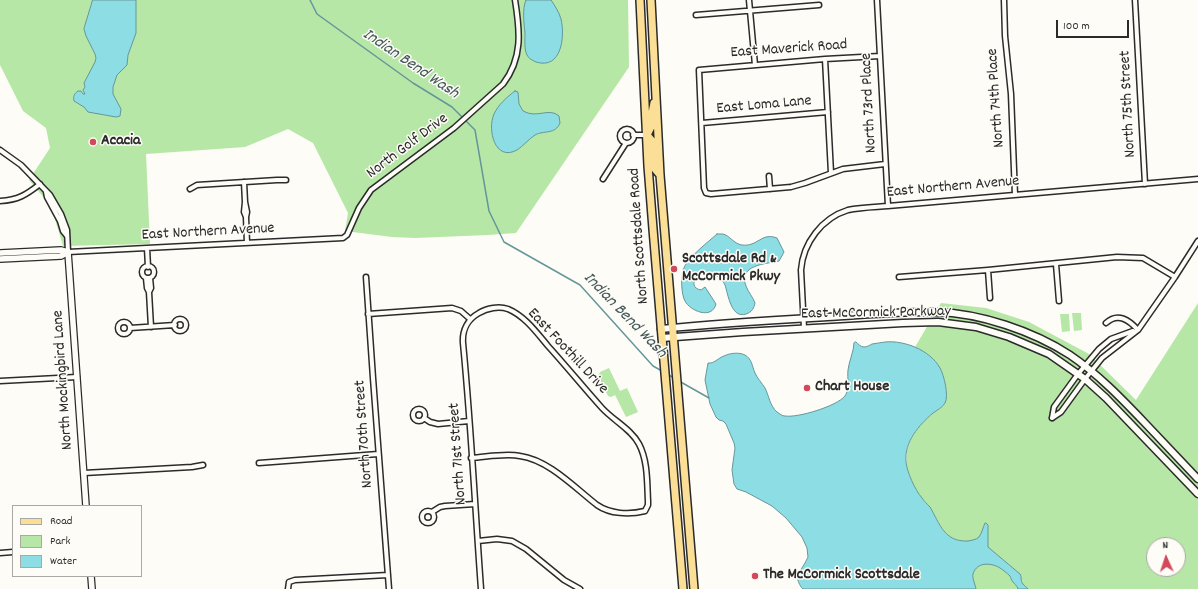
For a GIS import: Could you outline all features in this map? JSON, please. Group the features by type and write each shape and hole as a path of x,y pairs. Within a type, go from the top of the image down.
{"main road":[{"name":"North Scottsdale Road","path":"640,0 652,229 683,589"},
{"name":"North Scottsdale Road","path":"652,0 660,176 694,589"},
{"path":"656,91 652,113 652,125 647,135 653,142 655,169 660,176"},
{"name":"East McCormick Parkway","path":"661,329 803,318 937,312 959,314 1009,326 1053,345 1091,371 1110,387 1198,479"},
{"path":"976,327 979,318"},
{"name":"East McCormick Parkway","path":"662,339 804,328 938,322 976,327 1008,337 1049,354 1085,379 1106,398 1198,494"}],"street":[{"name":"North Golf Drive","path":"347,235 359,208 371,190 454,128 503,84 517,58 519,32 515,0"},
{"path":"749,0 755,65"},
{"name":"North 73rd Place","path":"877,0 888,206"},
{"name":"North 74th Place","path":"1004,0 1004,36 1010,94 1015,195"},
{"name":"North 75th Street","path":"1135,0 1145,184"},
{"path":"696,15 820,5"},
{"name":"East Maverick Road","path":"702,123 699,70 825,59 880,56"},
{"path":"825,59 831,173"},
{"name":"East Loma Lane","path":"702,123 828,112"},
{"path":"702,123 704,188 706,193 711,194 798,186 843,169 885,164"},
{"path":"603,179 626,143 632,141 633,135 629,130 622,131 620,135 620,139 626,143"},
{"path":"633,135 647,135"},
{"path":"0,150 21,165 50,195 61,214 67,230 68,252"},
{"path":"769,176 770,189"},
{"name":"East Northern Avenue","path":"804,328 801,287 802,261 804,252 813,236 825,222 841,213 858,209 888,206 1198,179"},
{"path":"190,189 197,185 286,180"},
{"path":"244,182 244,212 246,217 247,243"},
{"path":"0,201 18,198 40,184"},
{"name":"East Northern Avenue","path":"68,252 339,239 347,235"},
{"path":"1138,330 1111,339 1099,349 1084,366 1054,407 1052,418 1061,412 1102,358 1138,330 1198,241"},
{"path":"147,248 148,266 154,271 153,275 148,278"},
{"path":"0,253 61,250 68,252"},
{"path":"0,259 61,256 68,252"},
{"name":"North Mockingbird Lane","path":"68,252 86,505"},
{"path":"899,277 1056,264 1117,257 1143,258 1175,277"},
{"path":"1056,264 1059,301"},
{"path":"148,266 144,268 142,272 143,275 148,278 151,288 149,292 152,326"},
{"path":"988,270 990,298"},
{"name":"North 70th Street","path":"366,277 389,589"},
{"path":"368,314 452,308 461,312 470,319"},
{"name":"East Foothill Drive","path":"470,319 486,309 497,308 509,310 520,317 538,334 603,409 635,438 641,448 645,461 648,501 647,508 645,511 641,512 620,513 614,513 602,509 549,467 541,462 527,457 511,455 471,458"},
{"path":"1106,323 1111,318 1120,318 1130,321 1138,330"},
{"name":"North 71st Street","path":"470,319 462,338 481,589"},
{"path":"130,328 175,325"},
{"path":"0,381 77,377"},
{"path":"424,418 434,423 469,421"},
{"path":"260,463 378,454"},
{"path":"84,474 203,465"},
{"path":"432,512 445,506 475,504"},
{"path":"478,540 497,539 512,541 526,549 564,580 580,589"},
{"path":"0,553 12,552"},
{"path":"288,589 289,582 295,580 388,575"},
{"path":"91,577 92,589"}],"green space":[{"path":"0,0 628,0 629,67 516,233 415,238 392,237 345,231 348,213 313,143 288,129 245,147 146,154 150,244 63,246 51,206 29,180 50,148 46,128 23,111 0,65"},
{"path":"941,303 986,308 1029,322 1089,354 1136,400 1198,303 1198,589 957,589 951,538 938,523 928,505 920,496 913,484 907,461 907,451 910,441 916,431 934,412 944,405 933,360 915,347"},
{"path":"1072,313 1081,313 1082,330 1074,331"},
{"path":"1060,314 1069,314 1070,331 1062,332"},
{"path":"609,368 620,391 627,388 638,412 626,417 615,395 611,397 608,396 598,376 600,372"}],"water":[{"path":"93,0 136,0 136,33 128,55 127,65 117,75 113,87 113,94 121,109 120,116 116,117 88,112 84,107 74,101 74,95 78,91 85,94 83,90 85,87 84,83 96,58 84,29"},
{"path":"526,0 551,0 559,14 562,26 562,42 560,50 551,61 545,63 536,62 526,53 524,7"},
{"path":"515,91 518,92 519,104 523,111 533,114 555,114 559,116 560,123 558,127 552,131 535,135 517,150 509,153 503,152 498,148 492,136 492,121 498,107"},
{"path":"717,234 723,234 736,243 742,245 752,244 767,237 777,238 784,252 779,261 754,267 746,274 746,286 755,303 752,310 746,314 741,315 737,313 731,305 725,285 721,279 711,273 700,275 694,281 694,285 696,288 701,290 705,287 716,304 714,309 706,313 696,311 685,301 682,290 682,281 685,265"},
{"path":"856,342 864,347 885,342 908,345 923,351 936,362 943,375 946,386 946,400 942,406 923,423 910,441 907,448 906,462 910,476 917,490 948,535 960,541 977,539 986,523 988,525 988,547 1020,574 1022,583 1028,589 1018,589 1008,574 997,566 985,564 978,567 973,574 976,589 803,589 797,576 808,557 807,548 802,537 786,518 772,506 746,492 737,489 734,484 732,470 735,448 734,443 726,424 716,417 710,404 705,380 708,363 712,363 729,354 737,353 745,355 765,388 775,410 784,416 799,415 834,404 845,396 848,387 849,367 854,343"}],"waterway":[{"name":"Indian Bend Wash","path":"310,0 317,14 413,83 452,107 475,130 489,211 504,242 580,285 653,366 662,371"},
{"name":"Indian Bend Wash","path":"667,374 674,378"},
{"name":"Indian Bend Wash","path":"679,381 709,398"}],"place":[{"name":"Acacia","path":"93,142"},
{"name":"Scottsdale Rd & McCormick Pkwy","path":"674,269"},
{"name":"Chart House","path":"807,388"},
{"name":"The McCormick Scottsdale","path":"755,576"}]}
